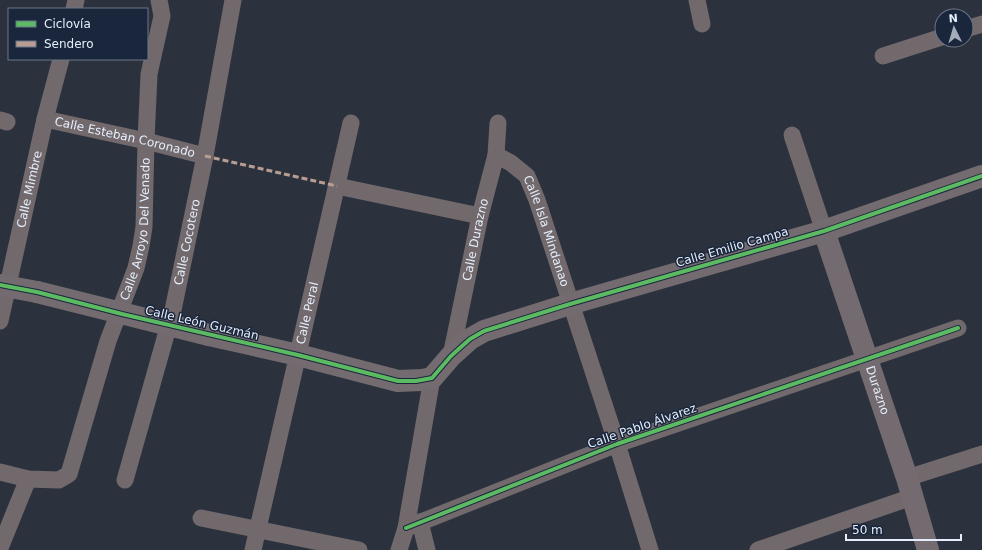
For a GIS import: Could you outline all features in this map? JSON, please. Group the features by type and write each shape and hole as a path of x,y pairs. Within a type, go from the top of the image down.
{"street":[{"name":"Calle Arroyo Del Venado","path":"28,479 59,480 69,474 108,341 136,268 144,227 149,74 162,16 159,0"},
{"name":"Calle Cocotero","path":"125,480 173,310 206,156 233,0"},
{"path":"697,0 702,24"},
{"path":"883,56 934,40"},
{"name":"Calle Mimbre","path":"0,321 4,286 61,60"},
{"name":"Calle Esteban Coronado","path":"45,119 206,156"},
{"name":"Calle Durazno","path":"451,356 480,216 496,155 498,122"},
{"name":"Calle Peral","path":"253,550 351,123"},
{"path":"792,135 824,231"},
{"name":"Calle Isla Mindanao","path":"496,155 511,163 527,176 537,200 650,550"},
{"name":"Calle Emilio Campa","path":"484,331 570,304 824,231 982,176"},
{"path":"337,186 480,216"},
{"name":"Durazno","path":"824,231 910,488 928,550"},
{"name":"Calle León Guzmán","path":"4,286 37,292 209,335 298,355 398,381 416,381 432,378"},
{"name":"Calle Pablo Álvarez","path":"413,525 617,444 958,328"},
{"name":"Calle Durazno","path":"432,378 451,356 470,339 484,331"},
{"path":"399,550 413,525 432,378"},
{"path":"758,550 910,488 982,454"},
{"path":"0,472 28,479 0,548"},
{"path":"201,518 359,550"},
{"path":"413,525 427,550"}],"marked path":[{"path":"205,156 337,186"}],"cycle path":[{"path":"0,285 37,292 122,314 298,355 398,381 416,381 432,378 451,356 470,339 484,331 570,304 824,231 982,176"},
{"path":"406,528 617,444 958,328"}]}
